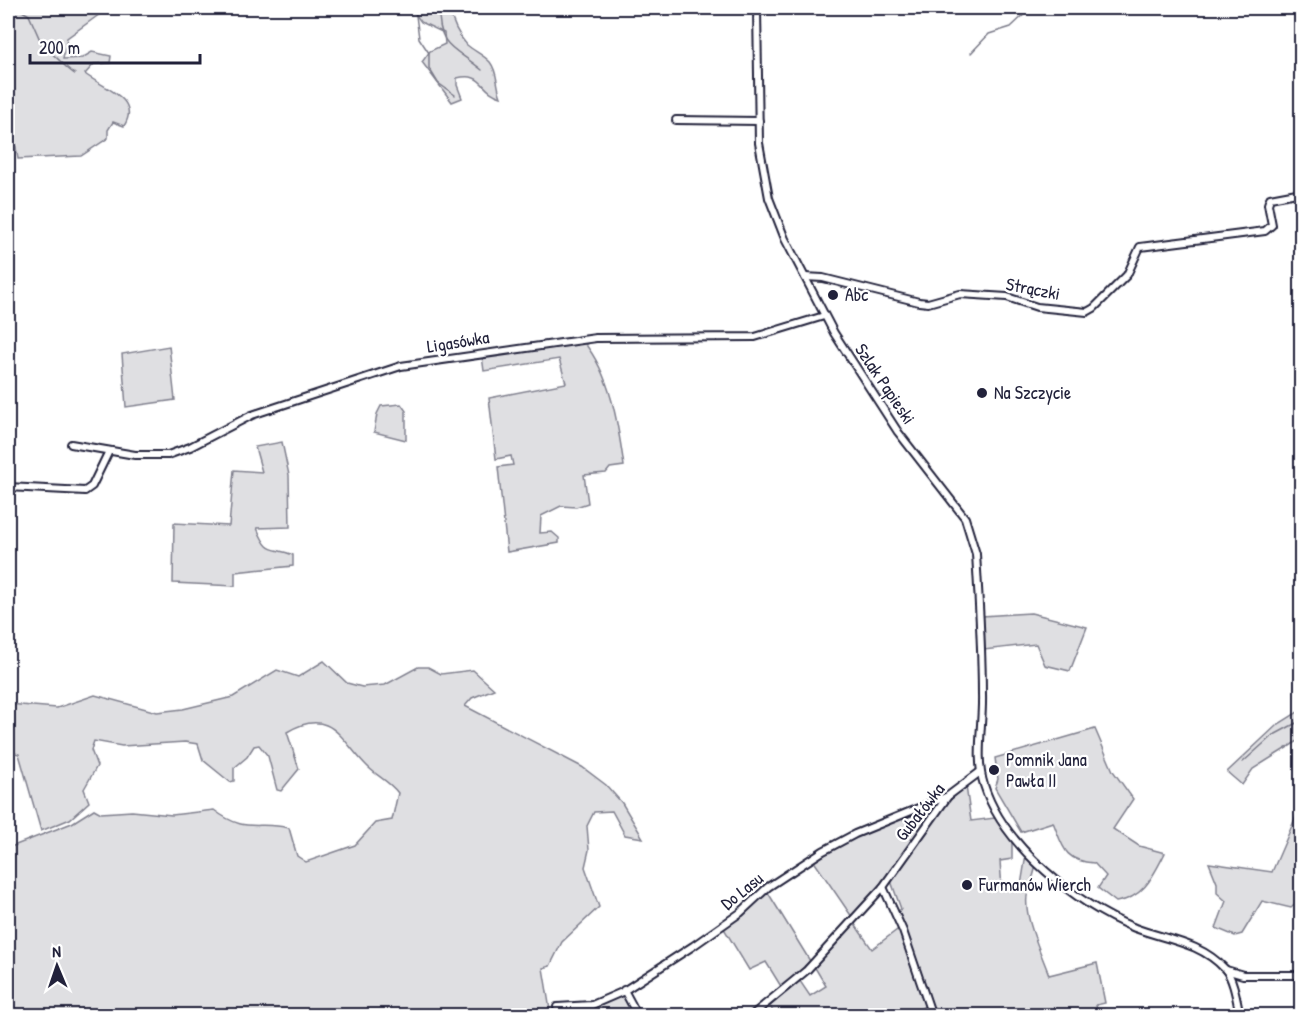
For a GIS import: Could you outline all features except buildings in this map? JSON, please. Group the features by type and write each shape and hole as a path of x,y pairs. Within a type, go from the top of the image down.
{"street":[{"name":"Szlak Papieski","path":"757,8 761,159 769,198 825,316 898,432 970,527 976,555 979,604 982,696 980,772"},
{"path":"676,120 759,121"},
{"name":"Strączki","path":"805,277 823,278 919,302 928,303 960,294 1007,297 1037,307 1087,312 1094,308 1127,275 1140,247 1265,231 1272,225 1268,204 1270,198 1302,192"},
{"name":"Ligasówka","path":"71,444 145,456 174,453 252,416 401,366 586,338 755,337 825,316"},
{"path":"8,487 85,491 94,483 109,451"},
{"path":"980,772 988,797 1007,829 1051,875 1108,916 1136,928 1194,946 1226,970 1243,975 1302,975"},
{"name":"Gubałówka","path":"751,1016 807,970 883,887 948,796 980,772"},
{"name":"Do Lasu","path":"557,1007 592,1005 624,990 693,946 804,863 855,834 935,799 948,796"},
{"path":"883,887 903,931 932,1016"},
{"path":"1226,970 1240,1016"},
{"path":"624,990 638,1016"}],"shaded area":[{"path":"8,8 99,8 100,14 67,38 63,59 82,58 92,52 111,56 110,63 94,64 85,74 124,101 128,108 128,116 124,126 113,122 108,130 108,138 81,156 18,159 14,137 8,132"},
{"path":"411,8 449,8 455,27 463,41 493,66 501,97 489,91 477,80 466,77 457,78 462,98 452,102 422,62 430,51 445,44 444,33 421,22"},
{"path":"583,341 593,354 607,384 616,417 624,466 610,468 606,473 584,475 588,503 576,507 561,506 541,516 540,533 552,532 559,538 559,543 507,552 498,467 513,465 511,456 496,459 489,398 566,383 559,359 484,371 482,356"},
{"path":"169,346 175,400 126,407 122,354"},
{"path":"401,404 406,411 406,440 374,432 381,406"},
{"path":"282,442 289,475 290,527 257,528 264,543 271,549 293,555 293,566 235,572 235,586 173,583 174,523 229,526 234,470 262,472 255,447"},
{"path":"1031,613 1087,627 1070,671 1045,665 1036,644 984,650 982,616"},
{"path":"324,661 347,683 362,687 385,685 418,667 428,667 441,674 473,670 494,689 472,698 465,706 582,767 606,785 622,803 643,838 625,835 612,811 594,812 587,826 589,850 585,867 599,907 562,942 550,966 543,968 550,1010 592,1006 628,990 642,1015 8,1015 8,848 72,823 94,809 101,813 132,811 172,815 214,810 225,818 244,825 289,828 297,856 306,862 355,845 375,823 392,820 398,793 366,765 334,729 325,724 302,725 287,732 299,769 281,791 277,790 268,756 259,745 254,746 247,757 234,768 234,781 230,782 203,760 198,744 185,742 122,746 94,741 91,750 97,766 84,789 89,802 70,819 41,831 19,754 8,751 8,704 57,708 95,695 157,712 183,709 233,697 277,670 298,677"},
{"path":"1301,710 1301,739 1253,769 1242,785 1227,772 1277,725"},
{"path":"1095,729 1113,771 1133,799 1113,829 1139,846 1165,853 1152,878 1141,891 1126,900 1116,902 1098,888 1106,876 1094,863 1084,862 1070,856 1062,845 1053,822 1021,832 995,788 998,779 995,758"},
{"path":"966,786 971,821 995,818 1012,840 1012,859 1000,861 1002,889 1020,891 1026,855 1036,865 1028,892 1027,911 1049,975 1097,963 1105,1003 1096,1005 1098,1015 935,1015 897,912 901,909 891,881 945,805"},
{"path":"940,802 881,883 852,917 813,860 839,844"},
{"path":"1301,805 1301,904 1298,902 1291,908 1262,901 1242,934 1235,936 1216,928 1226,901 1217,893 1217,883 1209,863 1272,872"},
{"path":"767,891 810,961 782,988 766,962 749,970 723,927"},
{"path":"854,923 872,949 901,927 927,1005 907,1016 787,1016 784,1011 775,1015 770,1006 800,981 810,996 826,986 814,966"}],"waterway":[{"path":"17,8 29,15 44,49 75,74"},
{"path":"415,8 419,38 429,53 429,68 438,83 455,95"},
{"path":"439,8 439,21 445,40 482,70"},
{"path":"971,53 989,34 1011,27 1031,8"},
{"path":"1243,762 1272,736 1302,720"}],"place":[{"name":"Abc","path":"833,295"},
{"name":"Na Szczycie","path":"982,393"},
{"name":"Pomnik Jana Pawła II","path":"994,770"},
{"name":"Furmanów Wierch","path":"967,885"}]}
